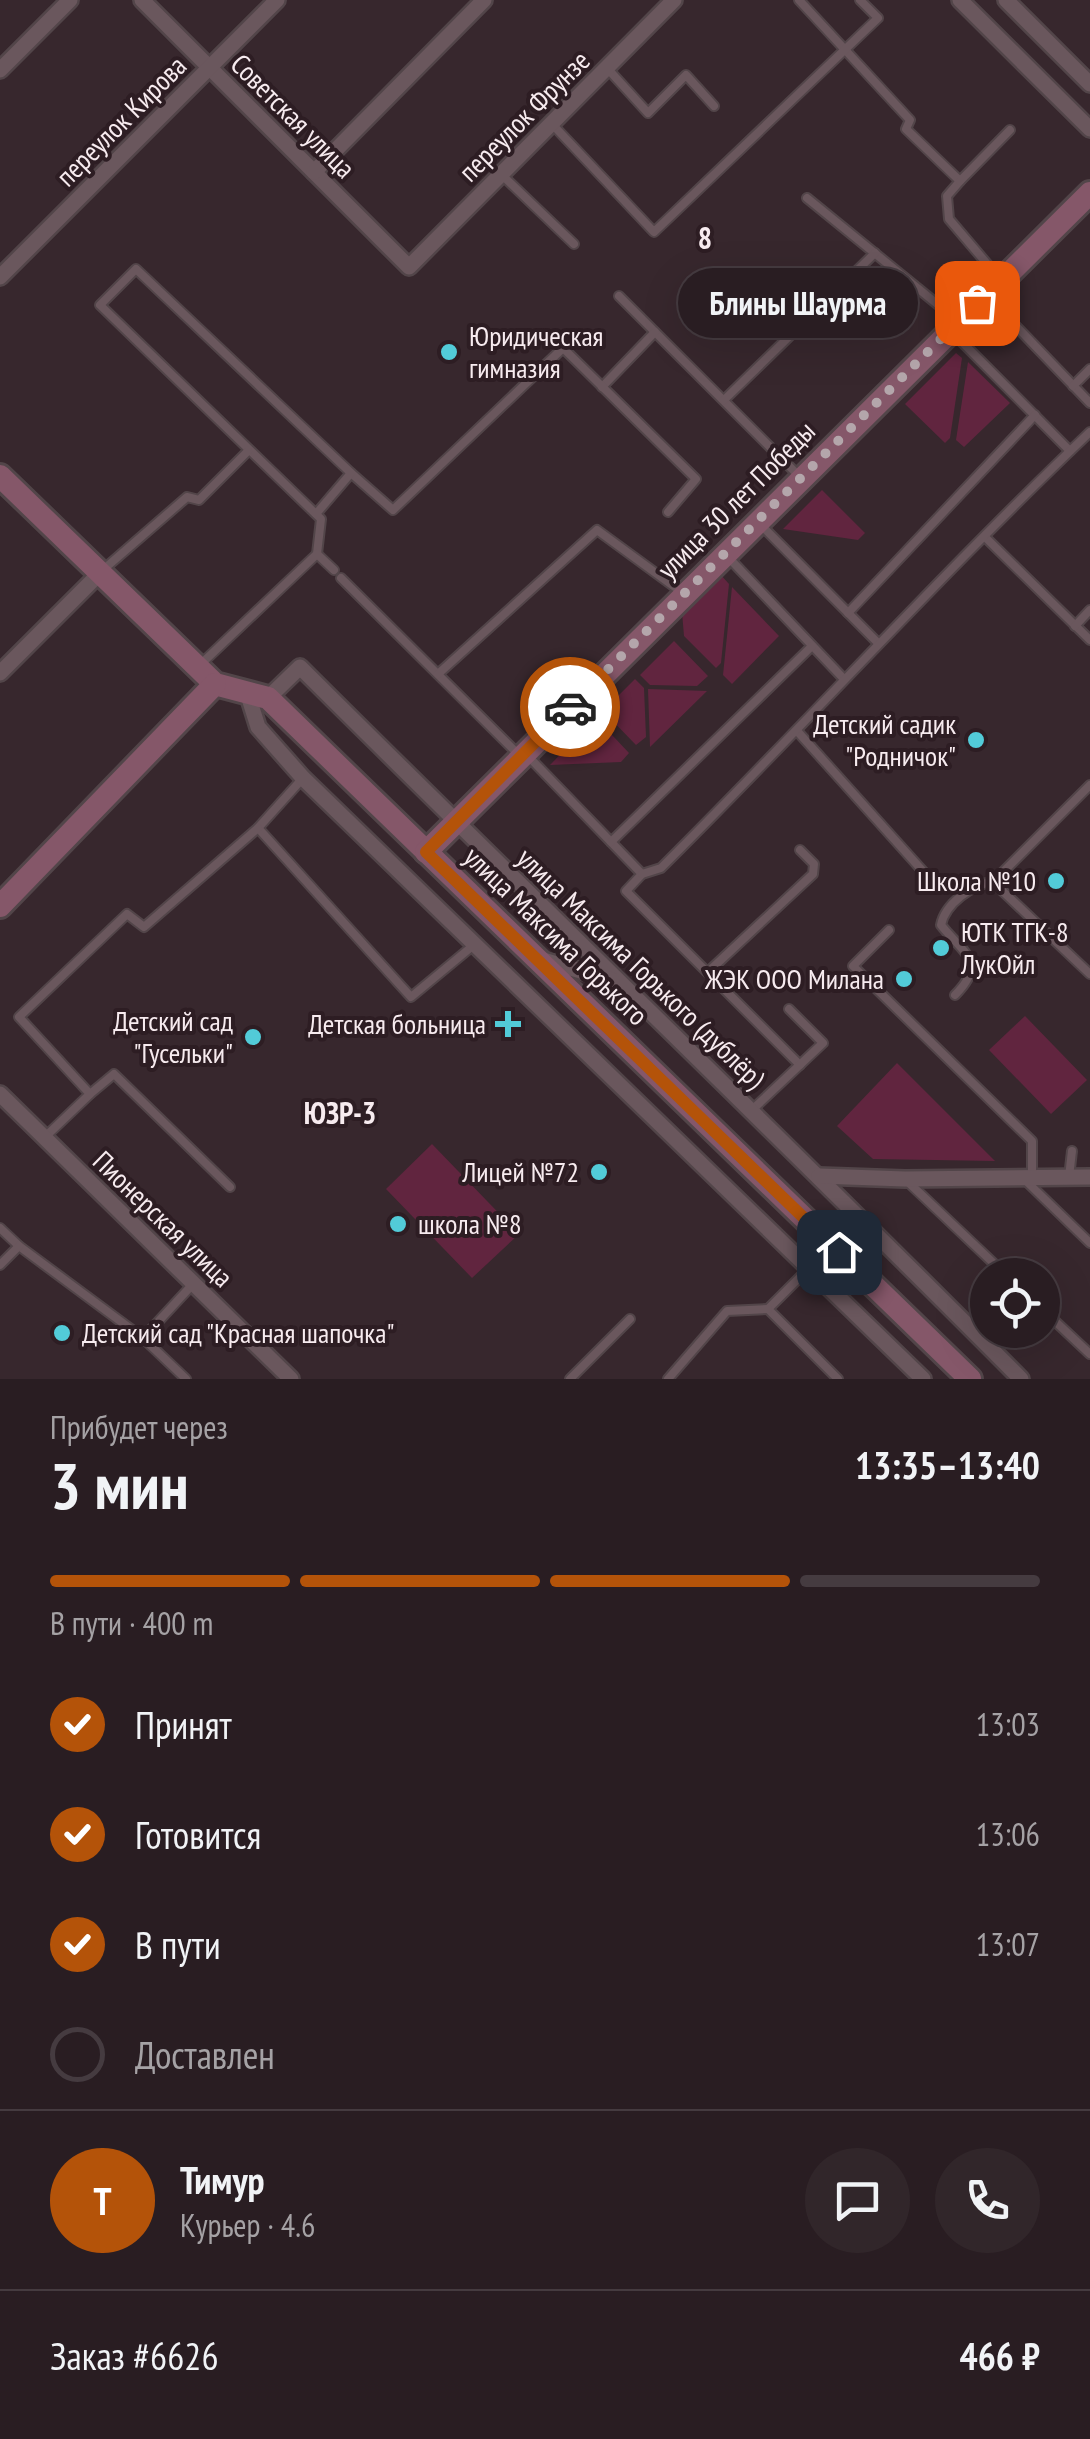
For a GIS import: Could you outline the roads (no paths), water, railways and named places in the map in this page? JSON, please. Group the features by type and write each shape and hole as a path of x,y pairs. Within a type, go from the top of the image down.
{"street":[{"path":"0,70 70,0"},
{"name":"Советская улица","path":"142,0 318,168 409,267"},
{"name":"переулок Кирова","path":"0,277 277,0"},
{"path":"318,168 484,0"},
{"name":"переулок Фрунзе","path":"409,267 674,0"},
{"path":"960,0 1090,129"},
{"path":"1006,0 1090,84"},
{"name":"улица 30 лет Победы","path":"426,852 1090,193"},
{"name":"улица Максима Горького","path":"1,480 215,684 257,695 426,852 970,1379"},
{"path":"0,673 101,572"},
{"name":"улица Максима Горького (дублёр)","path":"257,695 300,667 1021,1379"},
{"path":"0,906 215,684"},
{"path":"257,695 258,727 303,778 923,1379"},
{"path":"535,957 616,982"},
{"name":"Пионерская улица","path":"0,1094 291,1379"},
{"path":"819,1176 1090,1177"}],"lane":[{"path":"799,0 910,120 906,129 960,181"},
{"path":"552,124 654,232 878,18 860,0"},
{"path":"607,68 648,113 686,76 714,106"},
{"path":"1010,130 947,196 949,220 993,287 1090,403"},
{"path":"502,174 574,244"},
{"path":"807,198 954,326 1070,451"},
{"path":"724,400 874,253"},
{"path":"197,668 317,554 321,520 100,305 136,268 393,510 563,348 696,479 668,512"},
{"path":"618,296 801,478"},
{"path":"602,387 656,332"},
{"path":"1074,386 1090,370"},
{"path":"848,613 1034,416"},
{"path":"800,1065 626,891 642,874 661,868 798,732 843,678 1090,432"},
{"path":"101,572 187,497 199,500 248,451"},
{"path":"316,514 350,473"},
{"path":"757,521 878,643"},
{"path":"438,674 597,530 684,594"},
{"path":"984,536 1090,640"},
{"path":"725,553 843,678"},
{"path":"317,554 642,874"},
{"path":"1075,626 1090,610"},
{"path":"610,842 812,646"},
{"path":"798,732 938,888"},
{"path":"90,1094 18,1017 127,914 144,927 258,828 303,778"},
{"path":"955,995 971,978 972,970 968,954 944,930 941,920 974,886 993,882 1090,785"},
{"path":"258,828 411,997 475,944"},
{"path":"708,972 814,874 814,864 800,850"},
{"path":"993,882 1090,974"},
{"path":"889,930 853,966 1032,1141 1027,1177 1090,1243"},
{"path":"752,1110 823,1042 789,1010"},
{"path":"44,1138 114,1074 230,1187"},
{"path":"1069,1177 1072,1151"},
{"path":"905,1179 988,1258"},
{"path":"0,1228 144,1338 186,1379"},
{"path":"0,1264 19,1246"},
{"path":"668,1379 727,1310 768,1309 809,1268"},
{"path":"144,1338 193,1284"},
{"path":"768,1309 838,1379"},
{"path":"570,1379 630,1319"},
{"path":"1060,1326 1090,1354"}],"place":[{"name":"Блины Шаурма","path":"977,303"},
{"name":"Юридическая гимназия","path":"449,352"},
{"name":"Детский садик \"Родничок\"","path":"976,740"},
{"name":"Школа №10","path":"1056,881"},
{"name":"ЮТК ТГК-8 ЛукОйл","path":"941,948"},
{"name":"ЖЭК ООО Милана","path":"904,979"},
{"name":"Детская больница","path":"508,1024"},
{"name":"Детский сад \"Гусельки\"","path":"253,1037"},
{"name":"Лицей №72","path":"599,1172"},
{"name":"школа №8","path":"398,1224"},
{"name":"Детский сад \"Красная шапочка\"","path":"62,1333"}],"district":[{"name":"8","path":"705,239"},
{"name":"ЮЗР-3","path":"340,1114"}]}
